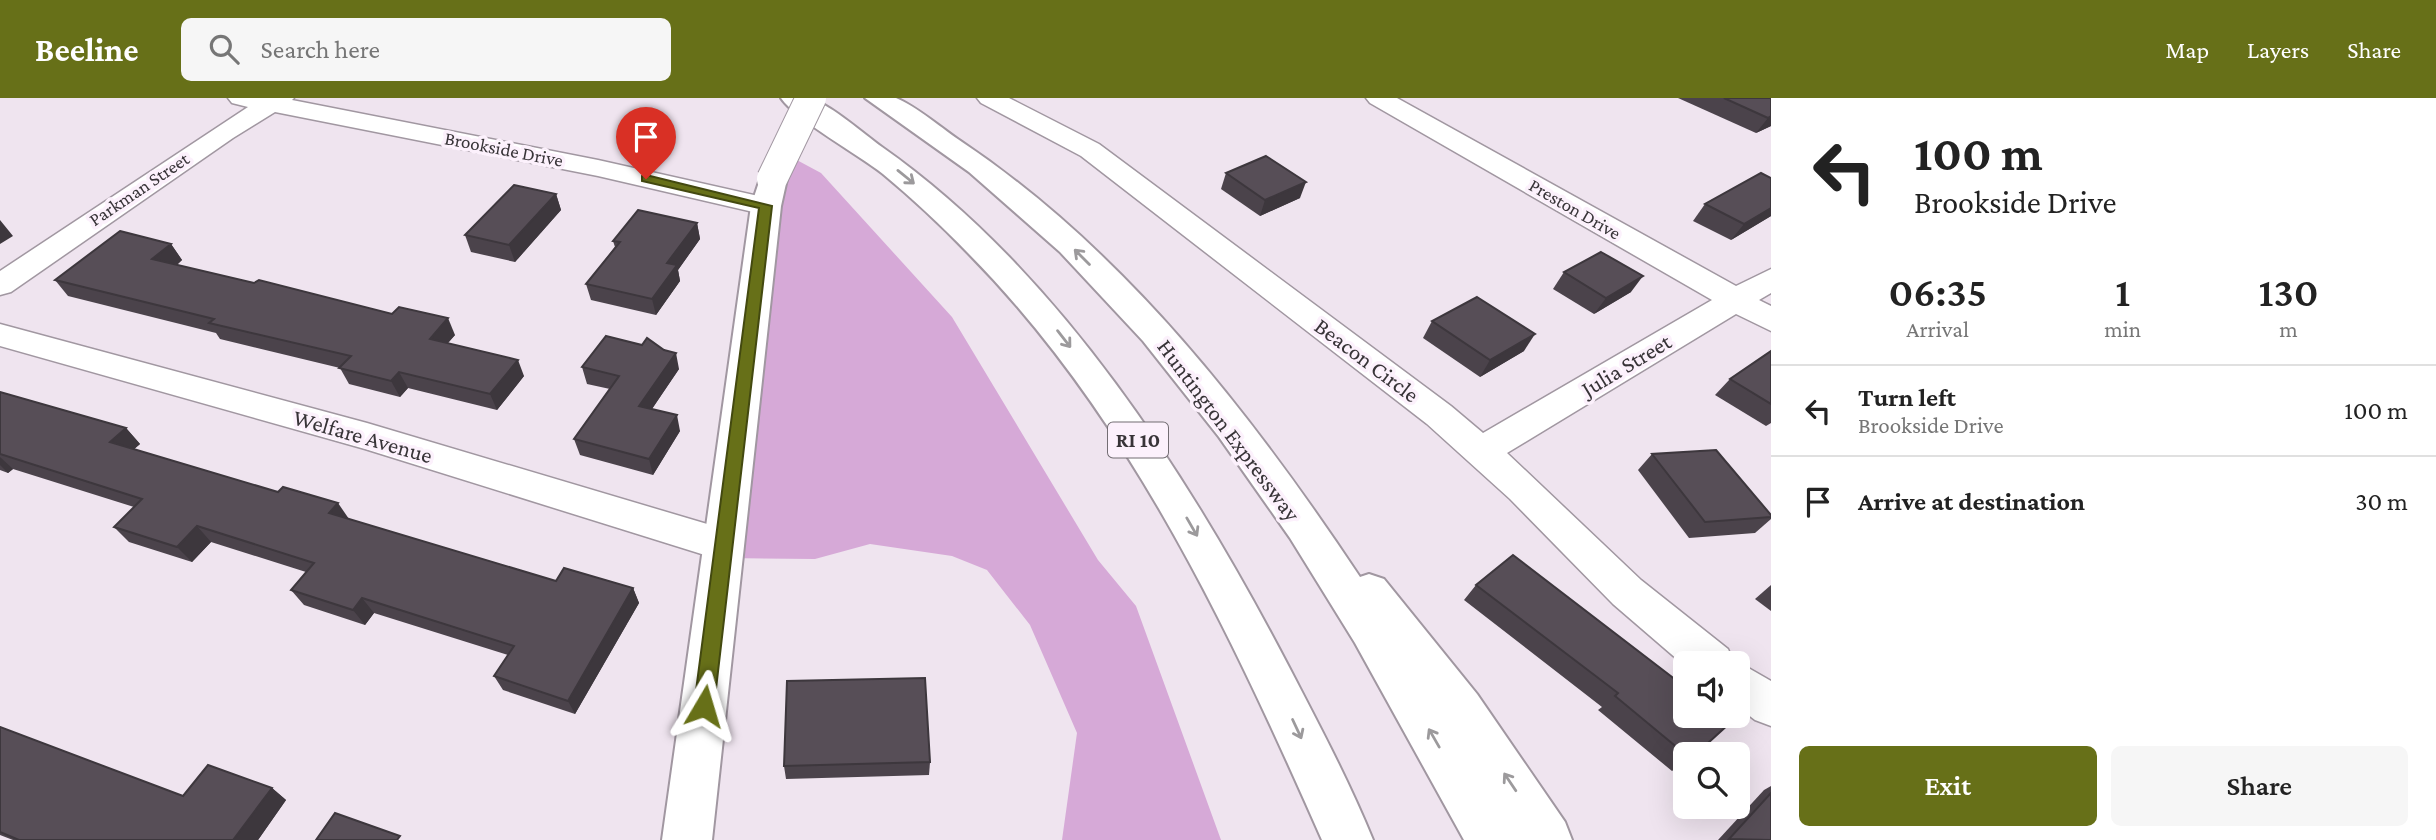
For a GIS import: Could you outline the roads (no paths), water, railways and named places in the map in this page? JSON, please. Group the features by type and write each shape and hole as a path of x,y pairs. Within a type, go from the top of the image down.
{"main road":[{"name":"RI 10","path":"794,98 887,162 956,221 1027,294 1101,387 1174,496 1211,559 1291,717 1348,840"},
{"path":"687,840 769,192 811,98"},
{"name":"Huntington Expressway","path":"878,98 1003,186 1080,255 1159,338 1240,437 1334,573 1422,716 1492,840"},
{"path":"1240,437 1409,640 1461,709 1547,840"}],"street":[{"name":"Brookside Drive","path":"241,98 275,101 598,168 769,192"},
{"name":"Beacon Circle","path":"990,98 1090,150 1393,379 1482,451 1627,592 1698,651"},
{"name":"Preston Drive","path":"1380,98 1771,320"},
{"name":"Parkman Street","path":"0,285 275,101"},
{"name":"Julia Street","path":"1482,451 1771,279"},
{"name":"Welfare Avenue","path":"0,335 368,436 724,545"},
{"path":"1750,691 1771,706"}]}
